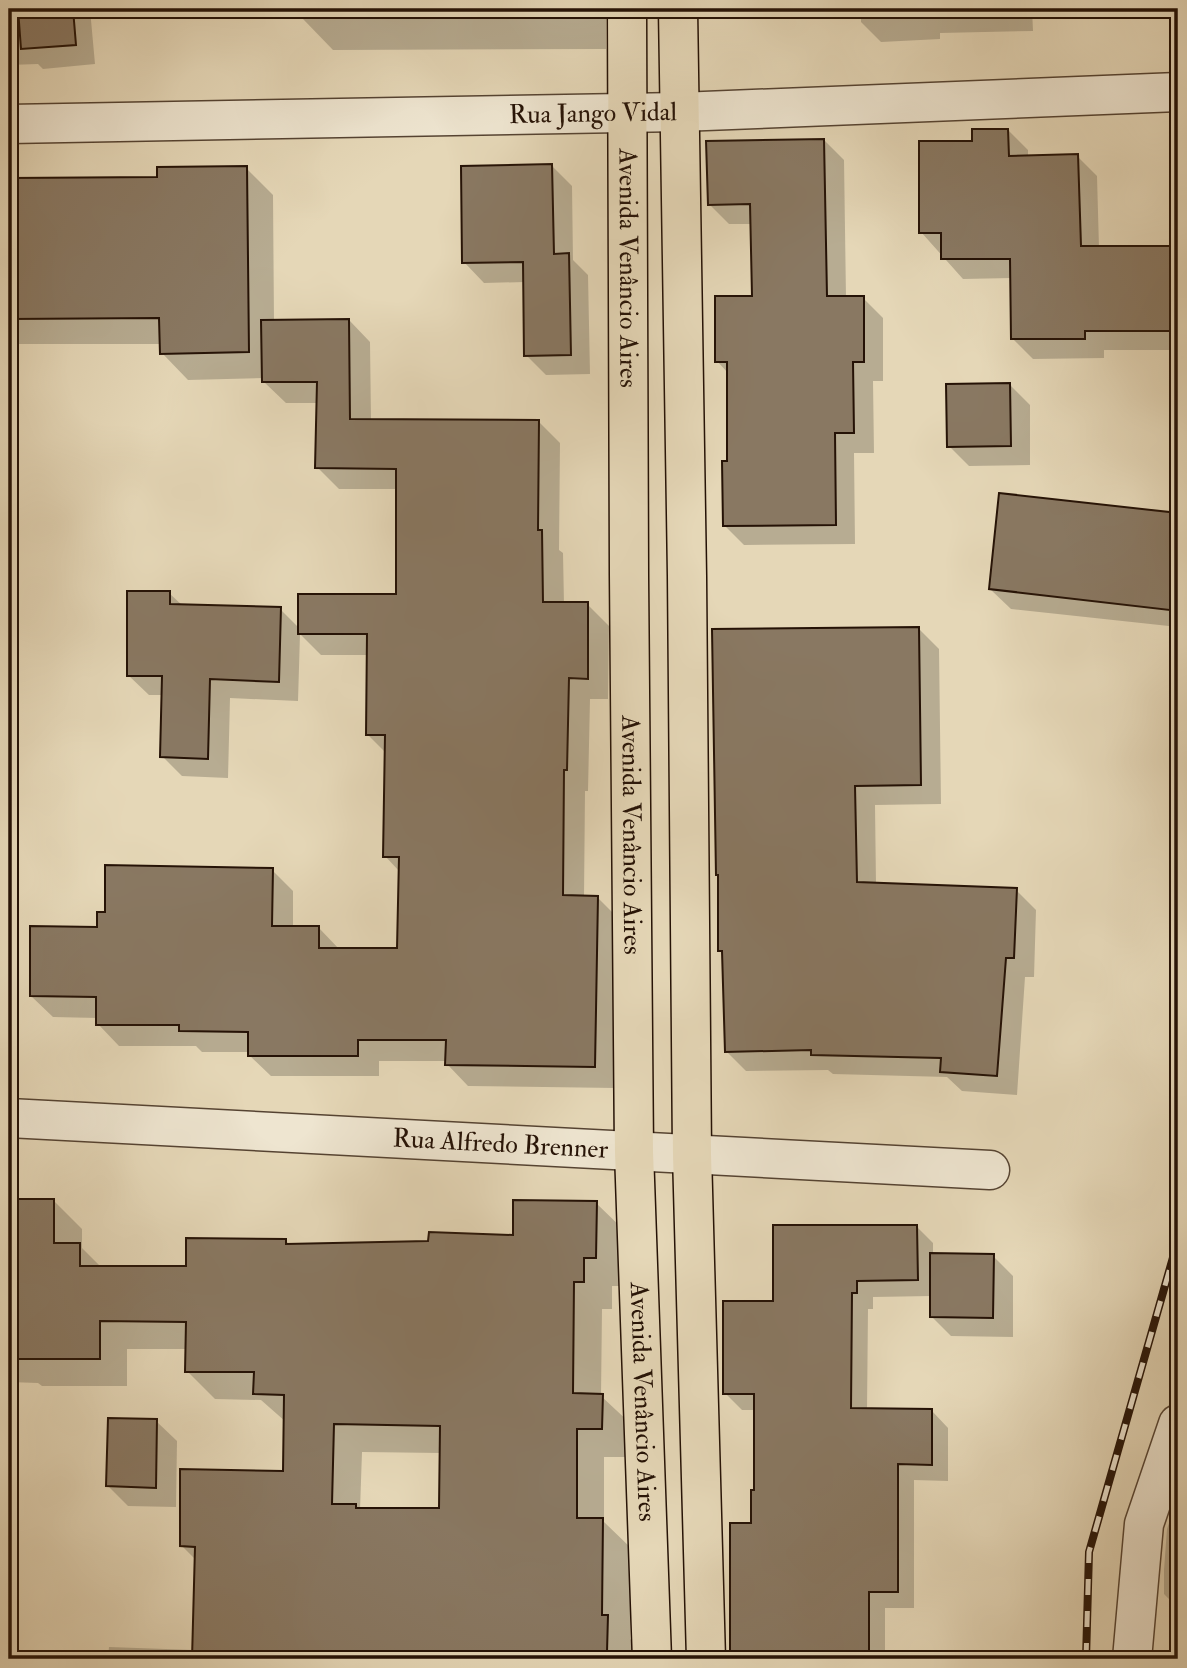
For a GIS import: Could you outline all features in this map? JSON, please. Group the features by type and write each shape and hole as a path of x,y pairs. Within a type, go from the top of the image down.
{"main road":[{"name":"Avenida Venâncio Aires","path":"627,9 634,1152 652,1659"},
{"name":"Avenida Venâncio Aires","path":"678,9 692,1154 706,1659"},
{"path":"629,575 687,576"}],"street":[{"name":"Rua Jango Vidal","path":"9,124 680,112 1178,92"},
{"name":"Rua Alfredo Brenner","path":"9,1118 990,1170"},
{"path":"1132,1659 1144,1524 1178,1424"}],"building":[{"path":"18,9 73,9 76,45 21,49"},
{"path":"972,129 1008,129 1009,156 1078,154 1081,246 1178,246 1178,331 1085,331 1085,339 1011,339 1010,259 941,259 941,233 919,233 919,141 972,141"},
{"path":"824,139 827,296 864,296 864,362 853,362 854,433 835,433 836,525 723,526 722,461 727,461 727,362 715,362 715,296 752,296 750,204 708,205 706,141"},
{"path":"552,164 554,254 569,253 571,355 524,356 523,262 462,263 461,166"},
{"path":"247,166 249,352 160,354 159,318 9,319 9,178 157,177 157,167"},
{"path":"349,319 350,419 539,420 538,530 542,530 543,602 588,602 588,679 569,678 567,770 564,770 563,895 598,896 595,1067 445,1065 446,1040 358,1040 358,1056 248,1056 248,1032 179,1031 179,1025 96,1025 96,997 30,996 30,926 97,927 97,912 105,912 105,865 273,868 272,926 319,926 319,948 397,948 399,857 383,857 385,735 366,735 367,634 298,634 298,594 396,594 396,469 315,468 317,382 262,382 261,320"},
{"path":"1010,383 1011,446 947,447 946,384"},
{"path":"999,493 1178,513 1178,611 989,589"},
{"path":"127,591 170,591 170,604 281,607 279,682 210,679 208,759 160,757 162,676 127,676"},
{"path":"919,627 921,785 855,786 857,882 1017,888 1014,958 1006,958 997,1076 940,1072 941,1058 811,1055 811,1050 725,1052 722,951 718,951 712,629"},
{"path":"14,1199 54,1199 54,1243 80,1243 80,1266 186,1266 186,1238 286,1239 286,1244 428,1241 429,1232 513,1235 513,1200 597,1201 596,1258 584,1258 584,1282 574,1282 573,1393 603,1394 602,1429 577,1429 577,1518 603,1518 602,1615 608,1615 607,1652 601,1652 601,1659 192,1659 195,1547 180,1546 180,1469 283,1471 284,1395 253,1394 254,1372 185,1372 186,1322 100,1321 100,1359 11,1359","holes":["334,1424 440,1426 439,1508 356,1508 356,1504 332,1504"]},
{"path":"773,1225 917,1225 918,1280 857,1281 857,1293 852,1293 851,1408 932,1409 932,1465 898,1464 898,1592 869,1592 869,1659 730,1659 730,1523 751,1523 751,1490 754,1490 754,1394 723,1394 723,1301 773,1301"},
{"path":"930,1253 994,1254 993,1318 930,1317"},
{"path":"108,1418 157,1419 156,1488 106,1486"}],"railway":[{"path":"1086,1659 1089,1552 1178,1240"}]}
